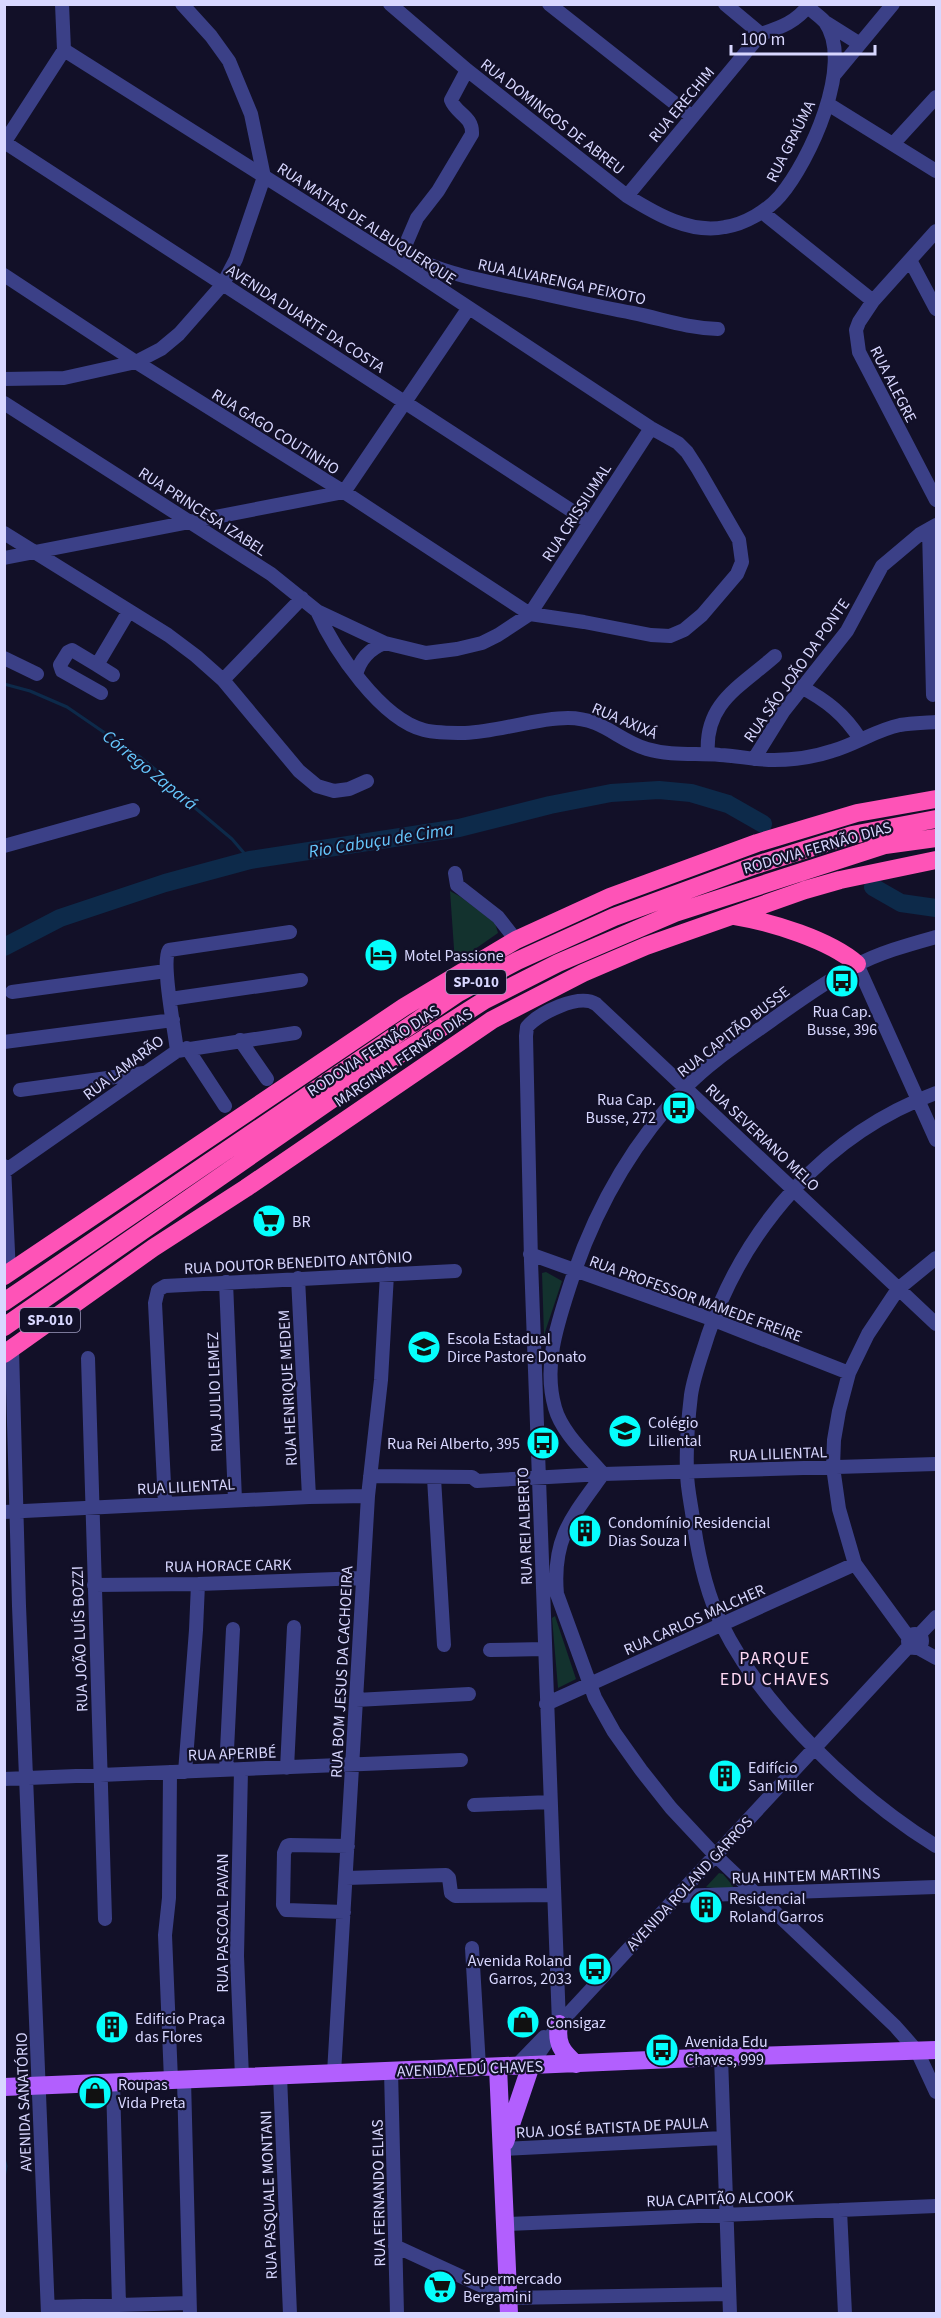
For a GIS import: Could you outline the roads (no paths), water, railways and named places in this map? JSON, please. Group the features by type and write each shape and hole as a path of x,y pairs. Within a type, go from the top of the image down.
{"highway":[{"name":"SP-010","path":"7,1274 404,1007 516,940 610,897 757,843 857,813 936,799"},
{"name":"RODOVIA FERNÃO DIAS","path":"4,1302 458,993 490,974 614,917 753,866 852,835 936,819"},
{"name":"RODOVIA FERNÃO DIAS","path":"4,1327 361,1079 485,1000 558,963 675,913 885,845 936,838"},
{"name":"MARGINAL FERNÃO DIAS","path":"8,1351 153,1248 246,1188 492,1020 612,960 646,946 805,890 840,880 936,860"},
{"path":"733,915 760,920 796,933 840,952 857,964"}],"main road":[{"path":"559,2024 556,2034 558,2042 576,2064"},
{"name":"AVENIDA EDÚ CHAVES","path":"4,2087 936,2050"},
{"name":"AVENIDA ROLAND GARROS","path":"509,2306 500,2107 515,2066"},
{"name":"AVENIDA ROLAND GARROS","path":"503,2149 515,2066"}],"street":[{"path":"5,142 64,50 62,4"},
{"path":"4,379 64,378 136,362 161,349 179,334 223,284 236,259 264,177 251,114 229,61 183,4"},
{"name":"RUA DOMINGOS DE ABREU","path":"390,4 468,70 627,196 654,213 680,223 708,228"},
{"path":"549,4 692,116"},
{"path":"725,4 761,34 786,26 797,19 809,6 825,22 860,45"},
{"path":"835,74 893,4"},
{"name":"RUA GRAÚMA","path":"708,228 725,227 742,222 762,212 780,196 794,175 828,104 835,74 831,37 825,22"},
{"name":"RUA ERECHIM","path":"627,196 761,34"},
{"name":"RUA MATIAS DE ALBUQUERQUE","path":"64,50 264,177 401,257 468,309 651,428 678,443 687,452 742,550 742,562 737,574 702,615 684,630 670,636 651,635 584,621 530,614"},
{"path":"401,257 417,218 438,191 472,134 468,118 453,106 451,99 468,70"},
{"path":"893,144 936,97"},
{"path":"828,104 936,171"},
{"name":"AVENIDA DUARTE DA COSTA","path":"5,142 589,522"},
{"path":"762,212 873,301"},
{"name":"RUA ALEGRE","path":"936,231 873,301 856,330 858,352 936,500"},
{"name":"RUA ALVARENGA PEIXOTO","path":"401,257 473,279 641,315 670,324 718,328"},
{"path":"910,260 936,309"},
{"name":"RUA GAGO COUTINHO","path":"4,275 530,614"},
{"path":"4,558 344,492 468,309"},
{"name":"RUA PRINCESA IZABEL","path":"4,403 271,574 317,611 385,643 426,653 457,649 483,643 498,636 530,614"},
{"name":"RUA CRISSIUMAL","path":"530,614 651,428"},
{"path":"933,527 933,695"},
{"name":"RUA SÃO JOÃO DA PONTE","path":"754,759 801,687 847,631 882,566 914,539 933,527"},
{"path":"4,533 186,649 223,680 299,771 316,786 334,791 349,789 367,781"},
{"path":"223,680 302,598"},
{"path":"104,670 72,650 68,652 60,665 62,671 96,690 129,611"},
{"name":"RUA AXIXÁ","path":"317,611 324,627 356,675 373,695 410,724 423,730 466,733 567,718 587,720 604,726 625,740 650,750 676,754 708,754 776,760 834,751 900,725 936,722"},
{"path":"356,675 363,658 370,650 385,643"},
{"path":"708,754 707,737 710,722 719,705 775,656"},
{"path":"4,658 38,674"},
{"path":"801,687 827,702 845,718 860,739"},
{"path":"4,846 133,810"},
{"path":"455,873 457,885 498,917 516,940"},
{"name":"RUA LAMARÃO","path":"5,1171 182,1049 173,1020 166,971 166,955 172,949 290,932"},
{"name":"RUA CAPITÃO BUSSE","path":"603,1474 555,1410 551,1352 554,1335 586,1238 614,1181 641,1142 685,1088 733,1048 807,995 857,964 936,937"},
{"path":"857,964 936,1140"},
{"path":"12,992 166,971"},
{"path":"170,999 301,980"},
{"name":"RUA SEVERIANO MELO","path":"528,1028 538,1018 561,1006 575,1000 590,1000 936,1324"},
{"path":"4,1042 173,1020"},
{"name":"RUA REI ALBERTO","path":"528,1028 526,1048 530,1254 559,2024"},
{"path":"225,1106 182,1049 295,1033"},
{"path":"240,1040 267,1079"},
{"path":"20,1090 146,1073"},
{"path":"936,1093 918,1100 837,1148 792,1189 760,1230 732,1277 697,1370 691,1394 687,1473 699,1557 722,1624 767,1696 815,1747 880,1807 936,1846"},
{"path":"4,1166 7,1274"},
{"name":"RUA PROFESSOR MAMEDE FREIRE","path":"530,1254 714,1320 849,1373"},
{"path":"936,1258 898,1289 877,1318 849,1373 834,1440 833,1467 839,1509 855,1564 897,1621 916,1641 936,1657"},
{"name":"RUA DOUTOR BENEDITO ANTÔNIO","path":"165,1504 156,1292 165,1286 454,1271"},
{"name":"RUA BOM JESUS DA CACHOEIRA","path":"334,2073 368,1496 381,1380 387,1274"},
{"name":"RUA HENRIQUE MEDEM","path":"298,1278 309,1497"},
{"name":"RUA JULIO LEMEZ","path":"226,1282 235,1500"},
{"name":"AVENIDA SANATÓRIO","path":"8,1351 10,1511 26,1778 48,2310"},
{"name":"RUA JOÃO LUÍS BOZZI","path":"88,1358 105,1919"},
{"name":"RUA LILIENTAL","path":"370,1476 472,1477 477,1480 936,1464"},
{"path":"603,1474 574,1514 563,1534 557,1553 555,1571 556,1594 589,1685 614,1732 671,1808 715,1855 895,2026 917,2051 936,2092"},
{"path":"434,1478 444,1645"},
{"name":"RUA LILIENTAL","path":"10,1511 368,1496"},
{"name":"RUA CARLOS MALCHER","path":"546,1704 855,1564"},
{"name":"RUA HORACE CARK","path":"94,1585 363,1578"},
{"path":"185,1772 198,1584"},
{"name":"AVENIDA ROLAND GARROS","path":"515,2066 559,2024 936,1618"},
{"path":"287,1768 294,1627"},
{"path":"226,1770 233,1629"},
{"path":"490,1650 544,1649"},
{"path":"356,1700 469,1694"},
{"name":"RUA APERIBÉ","path":"4,1779 461,1760"},
{"name":"RUA PASCOAL PAVAN","path":"241,1770 237,1956 242,2077"},
{"path":"48,2310 119,2306 190,2308 178,2080 165,1935 169,1898 170,1772"},
{"path":"474,1805 550,1802"},
{"path":"344,1912 286,1910 283,1905 284,1853 290,1845 348,1846"},
{"path":"346,1878 444,1874 449,1876 450,1890 454,1896 554,1895"},
{"name":"RUA HINTEM MARTINS","path":"676,1896 936,1887"},
{"path":"472,1948 479,2067"},
{"path":"557,1981 569,1995 584,1996"},
{"path":"721,2057 730,2313"},
{"name":"RUA FERNANDO ELIAS","path":"391,2071 397,2313"},
{"name":"RUA PASQUALE MONTANI","path":"280,2076 290,2313"},
{"path":"113,2083 119,2306"},
{"name":"RUA JOSÉ BATISTA DE PAULA","path":"503,2149 723,2138"},
{"name":"RUA CAPITÃO ALCOOK","path":"506,2224 936,2206"},
{"path":"840,2210 845,2313"},
{"path":"396,2246 509,2306 729,2294"}],"waterway":[{"name":"Córrego Zapará","path":"4,684 30,691 67,707 140,757 232,839 250,860"},
{"name":"Rio Cabuçu de Cima","path":"4,947 60,918 165,883 250,860 459,828 550,805 611,793 659,790 691,793 728,804 763,824"},
{"name":"Rio Cabuçu de Cima","path":"873,887 901,903 936,908"},
{"path":"4,2158 6,2166 4,2178"}],"place":[{"name":"Motel Passione","path":"381,955"},
{"name":"Rua Cap. Busse, 396","path":"842,981"},
{"name":"Rua Cap. Busse, 272","path":"679,1108"},
{"name":"BR","path":"269,1221"},
{"name":"Escola Estadual Dirce Pastore Donato","path":"424,1347"},
{"name":"Colégio Liliental","path":"625,1431"},
{"name":"Rua Rei Alberto, 395","path":"543,1443"},
{"name":"Condomínio Residencial Dias Souza I","path":"585,1531"},
{"name":"Edifício San Miller","path":"725,1776"},
{"name":"Residencial Roland Garros","path":"706,1907"},
{"name":"Avenida Roland Garros, 2033","path":"595,1969"},
{"name":"Consigaz","path":"523,2022"},
{"name":"Edificio Praça das Flores","path":"112,2027"},
{"name":"Avenida Edu Chaves, 999","path":"662,2050"},
{"name":"Roupas Vida Preta","path":"95,2093"},
{"name":"Supermercado Bergamini","path":"440,2287"}],"district":[{"name":"PARQUE EDU CHAVES","path":"775,1668"}]}
